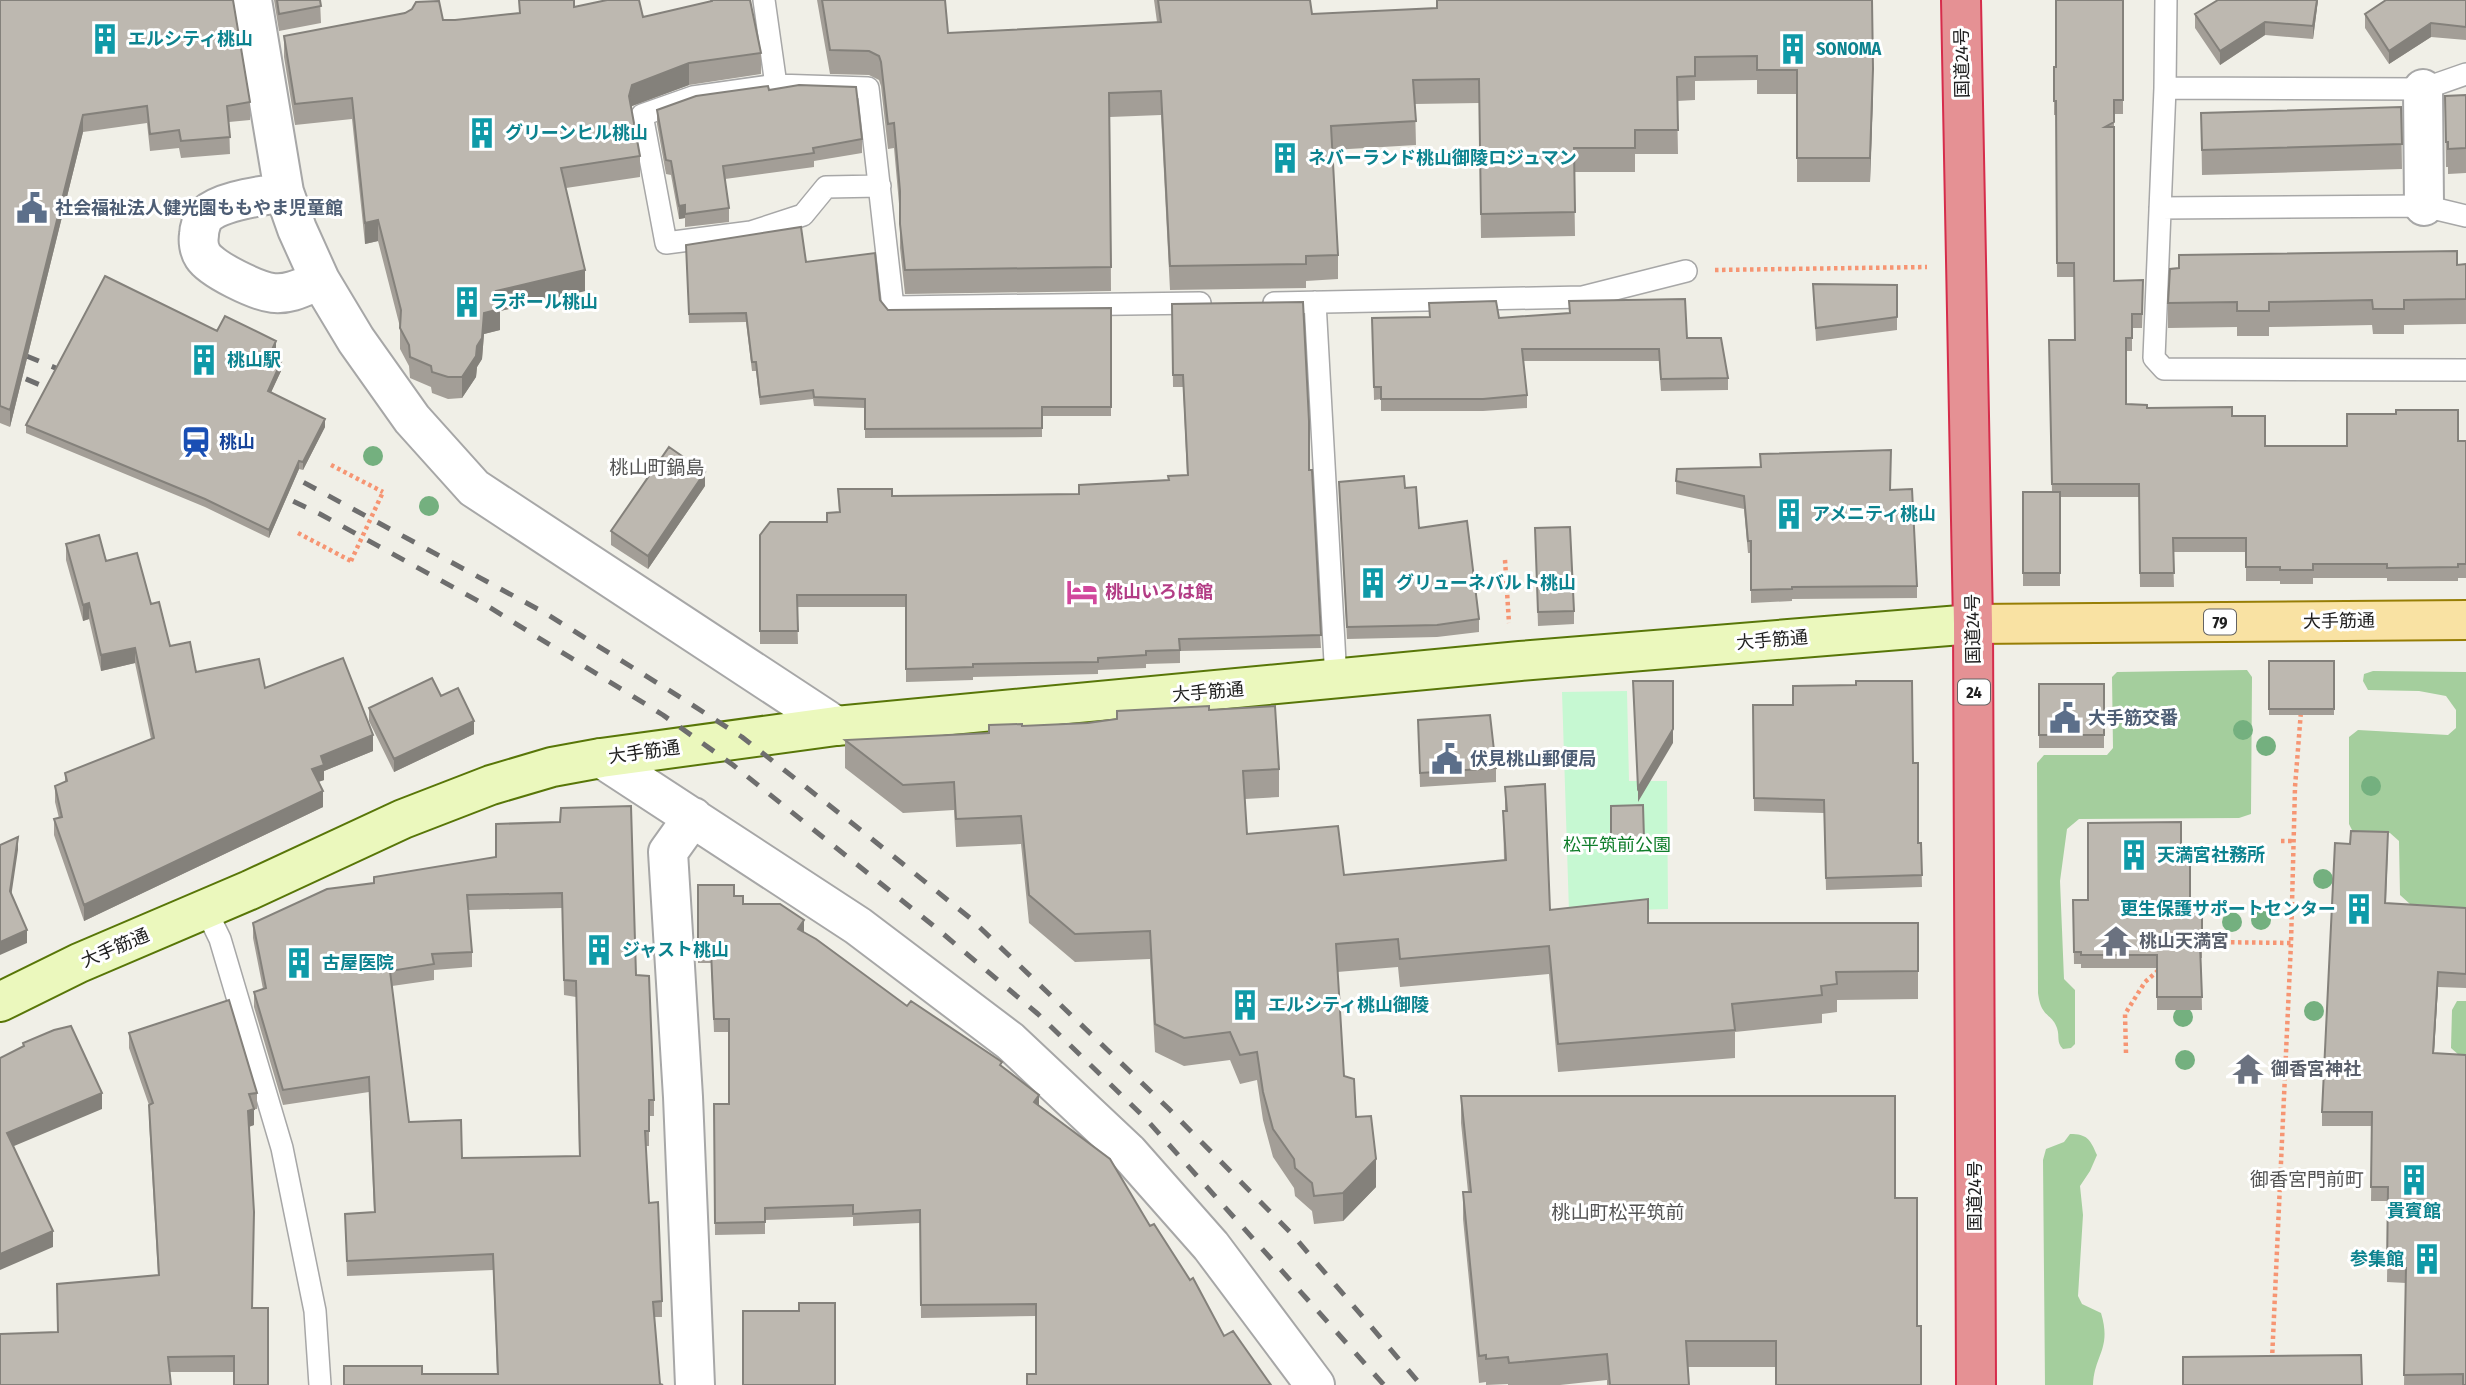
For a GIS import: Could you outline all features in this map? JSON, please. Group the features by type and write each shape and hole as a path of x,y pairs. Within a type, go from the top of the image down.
{"highway":[{"name":"国道24号","path":"1961,0 1973,624 1976,1385"}],"main road":[{"name":"大手筋通","path":"1973,624 2466,620"}],"street":[{"path":"252,0 273,46 284,192 297,229 320,280 356,341 412,419 474,488 836,726"},
{"path":"2423,89 2424,206"},
{"path":"284,192 225,206 206,215 199,229 198,242 202,256 213,266 257,289 275,293 291,292 320,280"},
{"name":"大手筋通","path":"0,1002 79,963 206,910 402,819 450,800 552,767 836,726 1520,661 1973,624"},
{"path":"601,758 858,926 1010,1041 1128,1152 1210,1246 1315,1385"},
{"path":"693,817 668,852 683,1097 695,1385"}],"lane":[{"path":"764,0 776,85"},
{"path":"2166,0 2154,358 2165,369 2466,370"},
{"path":"2165,88 2423,89 2466,74"},
{"path":"880,186 826,187 803,215 751,232 666,243 642,115 693,97 776,85 868,88 880,186 893,307 1220,303"},
{"path":"2160,208 2424,206 2466,216"},
{"path":"1260,303 1583,297 1686,271"},
{"path":"1315,302 1336,680"},
{"path":"206,910 220,939 282,1148 315,1311 320,1385"}],"path":[{"path":"1686,271 1966,267"},
{"path":"298,533 351,561 383,492 331,465"},
{"path":"1505,560 1510,625"},
{"path":"2272,1362 2301,704"},
{"path":"2281,841 2293,841"},
{"path":"2210,942 2291,943"},
{"path":"2126,1053 2125,1014 2145,982 2170,961"}],"green space":[{"path":"2247,670 2252,677 2251,814 2239,818 2079,819 2067,829 2060,881 2064,979 2075,990 2075,1044 2071,1048 2063,1049 2057,1028 2041,1007 2038,993 2037,763 2044,755 2107,755 2113,748 2112,677 2117,672"},
{"path":"2373,671 2466,672 2466,908 2410,904 2400,895 2399,841 2390,833 2353,832 2349,824 2349,737 2358,730 2448,735 2456,728 2456,710 2446,696 2419,691 2368,690 2363,681 2364,674"},
{"name":"松平筑前公園","path":"1627,691 1629,781 1667,781 1668,909 1569,912 1562,692"},
{"path":"2457,1001 2466,1001 2466,1056 2460,1056 2451,1048 2452,1010"},
{"path":"2070,1134 2087,1138 2097,1155 2080,1186 2083,1215 2078,1296 2082,1304 2101,1313 2105,1335 2093,1385 2045,1385 2043,1160 2046,1149 2064,1142"}],"building":[{"path":"0,0 233,0 250,102 227,106 230,137 181,141 179,130 150,134 147,106 83,115 10,410 0,406"},
{"path":"277,0 320,0 321,6 279,14"},
{"path":"519,0 574,0 574,7 607,0 639,0 643,17 712,0 750,0 761,53 689,63 632,85 629,96 640,156 561,168 585,270 496,291 500,309 484,313 482,338 477,346 476,356 462,377 448,377 432,372 431,366 410,357 409,345 400,328 401,310 378,220 365,223 352,98 295,104 284,36 405,13 412,9 416,2 439,1 443,20 455,20 520,13"},
{"path":"822,0 945,0 948,33 1161,22 1158,0 1310,0 1312,14 1437,8 1437,0 1872,0 1870,158 1797,158 1797,70 1757,70 1757,56 1695,57 1695,76 1677,77 1678,130 1635,130 1635,148 1574,148 1575,212 1481,214 1479,79 1413,80 1416,121 1331,126 1338,255 1306,256 1306,264 1170,266 1161,91 1109,93 1111,267 905,270 894,123 888,124 881,62 879,56 869,51 830,50"},
{"path":"2056,0 2123,0 2123,100 2114,100 2114,122 2105,127 2114,127 2114,281 2143,280 2142,314 2132,314 2132,338 2126,338 2126,404 2147,405 2147,408 2232,407 2232,416 2265,416 2265,446 2347,446 2347,414 2396,414 2396,410 2458,410 2458,441 2466,441 2466,564 2458,564 2458,567 2387,568 2387,564 2313,564 2313,570 2246,567 2246,538 2173,538 2174,573 2140,573 2139,484 2052,484 2049,340 2075,340 2074,263 2057,263 2054,101"},
{"path":"2218,0 2317,0 2313,26 2265,22 2220,51 2195,14"},
{"path":"2386,0 2466,0 2466,27 2431,23 2389,51 2365,14"},
{"path":"799,85 856,87 862,139 813,148 814,153 723,166 729,208 685,214 685,205 679,206 671,161 666,160 657,110 696,96 768,86 769,90"},
{"path":"2466,95 2466,148 2448,149 2445,96"},
{"path":"2401,107 2402,144 2202,150 2201,113"},
{"path":"801,227 806,262 875,253 880,300 888,310 1111,308 1111,407 1042,407 1042,428 865,429 865,399 814,397 813,390 760,397 756,362 752,362 746,313 689,314 686,245"},
{"path":"2457,251 2457,265 2466,264 2466,299 2404,300 2404,309 2373,309 2372,300 2269,302 2269,311 2237,311 2237,302 2168,303 2170,269 2179,268 2179,255"},
{"path":"105,276 217,331 225,316 276,341 269,356 281,362 268,391 325,419 303,462 299,461 269,530 205,499 26,425"},
{"path":"1813,284 1897,285 1897,317 1816,328"},
{"path":"1685,299 1687,338 1721,338 1728,378 1661,379 1659,349 1522,349 1527,395 1483,399 1381,399 1381,387 1374,387 1372,318 1430,317 1429,303 1496,301 1499,318 1570,313 1569,301"},
{"path":"1303,302 1309,470 1312,470 1321,635 1179,639 1180,650 1146,651 1146,655 1098,658 1098,662 973,664 973,667 906,669 906,595 797,595 798,631 760,631 760,535 770,522 827,522 827,513 840,512 838,489 892,489 892,496 1079,494 1079,485 1169,480 1168,476 1188,475 1183,375 1173,375 1172,304"},
{"path":"669,447 705,472 648,556 611,531"},
{"path":"1891,450 1890,490 1912,489 1917,586 1751,590 1751,541 1748,541 1744,496 1676,481 1677,469 1761,467 1760,454"},
{"path":"1404,476 1405,488 1416,487 1419,528 1467,521 1479,619 1437,625 1347,627 1339,482"},
{"path":"2023,492 2060,492 2060,573 2023,573"},
{"path":"1570,527 1574,611 1538,612 1535,528"},
{"path":"99,535 106,561 137,553 151,604 159,602 170,646 190,642 196,672 259,659 265,688 343,658 373,735 321,756 324,765 312,769 323,791 84,905 54,819 62,817 55,786 67,781 65,773 154,738 135,648 101,655 89,603 83,605 66,544"},
{"path":"2269,661 2334,661 2334,709 2269,709"},
{"path":"432,678 441,696 458,688 474,721 394,759 369,708"},
{"path":"1633,681 1673,681 1673,729 1638,788"},
{"path":"1856,681 1912,681 1913,763 1918,763 1918,843 1921,843 1922,875 1826,878 1824,800 1754,798 1753,705 1793,705 1793,686 1856,685"},
{"path":"2039,684 2104,684 2104,735 2039,735"},
{"path":"1209,706 1209,710 1275,706 1279,769 1243,771 1247,834 1338,826 1344,875 1506,860 1503,811 1507,811 1505,787 1545,784 1550,910 1648,899 1648,923 1918,923 1918,971 1836,972 1837,984 1821,986 1822,995 1732,1004 1735,1030 1558,1044 1549,946 1400,959 1398,939 1336,944 1344,1076 1354,1079 1356,1117 1371,1116 1376,1159 1343,1193 1314,1196 1312,1183 1295,1168 1294,1159 1273,1129 1263,1092 1257,1052 1240,1055 1230,1032 1184,1038 1155,1024 1150,931 1075,934 1029,895 1021,816 956,819 954,782 903,785 845,740 989,733 989,725 1088,723 1117,719 1117,711"},
{"path":"1490,715 1496,768 1420,773 1418,720"},
{"path":"1643,805 1644,839 1611,839 1611,806"},
{"path":"631,806 636,975 649,976 654,1100 649,1100 649,1131 645,1131 649,1203 658,1202 662,1301 653,1302 660,1384 663,1385 344,1385 344,1366 422,1366 422,1374 498,1374 493,1254 347,1261 345,1214 375,1212 369,1077 283,1090 254,992 266,988 253,923 327,889 374,883 374,877 496,857 496,824 560,822 561,808","holes":["562,893 564,980 576,981 580,1156 462,1158 461,1120 409,1122 390,971 434,964 432,954 472,952 467,895"]},
{"path":"2181,822 2181,863 2190,862 2190,911 2202,911 2202,997 2157,997 2157,955 2081,955 2081,952 2074,952 2073,900 2088,900 2088,823"},
{"path":"2351,831 2388,832 2385,903 2466,908 2466,974 2438,972 2433,1053 2466,1055 2466,1385 2463,1385 2463,1374 2404,1375 2406,1268 2387,1268 2388,1187 2371,1187 2372,1112 2322,1112 2335,843 2350,844"},
{"path":"18,837 10,891 27,930 0,942 0,845"},
{"path":"698,885 734,885 734,896 743,896 743,904 780,904 804,920 798,929 816,939 907,1006 911,1001 1002,1062 1000,1065 1039,1095 1034,1102 1110,1159 1150,1226 1154,1224 1190,1280 1193,1278 1224,1336 1233,1331 1271,1385 1027,1385 1027,1374 1036,1374 1036,1304 921,1305 920,1210 853,1214 853,1205 765,1208 765,1222 715,1223 714,1104 729,1104 729,1019 714,1019 711,951 698,951"},
{"path":"229,1000 257,1093 249,1094 254,1109 248,1111 254,1212 252,1308 268,1308 268,1385 234,1385 234,1356 168,1357 171,1385 0,1385 0,1334 58,1332 57,1284 159,1275 149,1105 153,1103 129,1033"},
{"path":"71,1026 102,1093 7,1133 53,1231 0,1254 0,1058 24,1046 23,1043"},
{"path":"1461,1096 1895,1096 1895,1198 1917,1198 1917,1326 1921,1326 1921,1385 1776,1385 1776,1341 1686,1341 1689,1385 1610,1385 1607,1354 1509,1363 1508,1357 1486,1359 1486,1355 1479,1356 1463,1192 1471,1192"},
{"path":"799,1303 835,1303 835,1385 743,1385 743,1311 799,1311"},
{"path":"2361,1355 2362,1385 2183,1385 2183,1357"}],"railway":[{"path":"0,345 75,376"},
{"path":"0,368 64,395"},
{"path":"279,469 545,613 742,737 862,831 970,918 1169,1109 1291,1233 1421,1385"},
{"path":"268,489 320,514 489,607 663,715 733,765 935,927 1038,1014 1146,1119 1384,1385"}],"place":[{"name":"エルシティ桃山","path":"105,39"},
{"name":"SONOMA","path":"1793,49"},
{"name":"グリーンヒル桃山","path":"482,133"},
{"name":"ネバーランド桃山御陵ロジュマン","path":"1285,158"},
{"name":"社会福祉法人健光園ももやま児童館","path":"32,208"},
{"name":"ラポール桃山","path":"467,302"},
{"name":"桃山駅","path":"204,360"},
{"name":"桃山","path":"196,442"},
{"name":"アメニティ桃山","path":"1789,514"},
{"name":"グリューネバルト桃山","path":"1373,583"},
{"name":"桃山いろは館","path":"1082,592"},
{"name":"大手筋交番","path":"2065,718"},
{"name":"伏見桃山郵便局","path":"1447,759"},
{"name":"天満宮社務所","path":"2134,855"},
{"name":"更生保護サポートセンター","path":"2359,909"},
{"name":"桃山天満宮","path":"2116,941"},
{"name":"ジャスト桃山","path":"599,950"},
{"name":"古屋医院","path":"299,963"},
{"name":"エルシティ桃山御陵","path":"1245,1005"},
{"name":"御香宮神社","path":"2248,1069"},
{"name":"貴賓館","path":"2414,1180"},
{"name":"参集館","path":"2427,1259"}],"district":[{"name":"桃山町鍋島","path":"657,467"},
{"name":"御香宮門前町","path":"2307,1179"},
{"name":"桃山町松平筑前","path":"1618,1212"}]}
